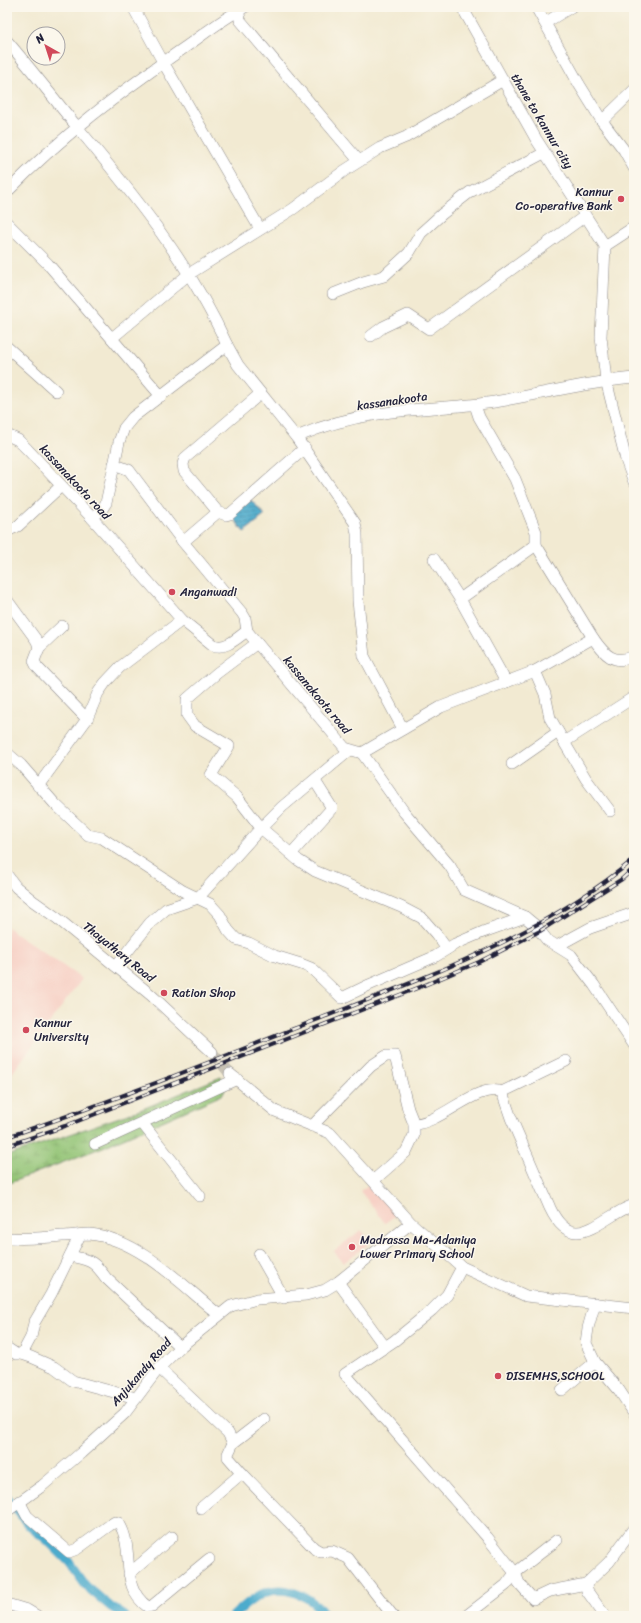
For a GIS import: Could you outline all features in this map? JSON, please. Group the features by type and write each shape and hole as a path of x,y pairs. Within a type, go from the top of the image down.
{"street":[{"path":"133,7 163,62 260,229"},
{"name":"thane to kannur city","path":"462,7 544,153 605,246"},
{"path":"536,7 579,84 602,121 624,150 634,168"},
{"path":"545,23 571,7"},
{"path":"7,192 77,127 163,62 241,8"},
{"path":"241,8 240,20 359,161"},
{"path":"8,44 124,183 189,274 213,315 238,365 305,448 355,523 357,534 358,601 364,656 403,729"},
{"path":"112,338 189,274 293,209 359,161 380,148 406,137 503,80"},
{"path":"602,121 634,90"},
{"path":"333,294 363,282 384,276 409,254 421,233 470,192 544,153"},
{"path":"371,336 383,327 408,315 429,329 585,216"},
{"path":"7,223 48,264 161,396"},
{"path":"634,227 605,246 602,337 606,380 626,460 634,482"},
{"path":"92,518 106,504 119,442 124,428 133,417 227,345"},
{"path":"7,347 56,391"},
{"name":"kassanakoota","path":"296,437 323,426 378,414 475,404 560,391 606,380 634,378"},
{"path":"260,394 185,458 183,464 184,471 218,512 226,515 230,514 305,448"},
{"path":"475,404 479,417 515,479 536,532 536,545 593,638 603,653 616,660 634,656"},
{"name":"kassanakoota road","path":"7,435 18,440 92,518 182,620 213,645 219,647 226,645 247,630 345,748 362,753"},
{"path":"114,464 129,470 182,542 242,613 245,618 247,630"},
{"path":"7,531 18,526 61,486"},
{"path":"182,542 218,512"},
{"path":"460,598 536,545"},
{"path":"434,559 460,598 506,682"},
{"path":"7,600 37,641 39,648"},
{"path":"38,786 87,719 98,693 105,683 120,668 182,620"},
{"path":"62,626 39,648 34,661 37,667 87,719"},
{"path":"593,638 535,670 441,707 362,753 404,812 450,866 464,890 525,917 536,926 547,940 571,955 594,984 634,1045"},
{"path":"257,643 217,673 187,699 187,715 195,726 229,746 211,775 237,797 261,828 291,854 315,871 401,907 422,918 436,934 446,949"},
{"path":"535,670 543,688 550,718 586,779 610,811"},
{"path":"564,742 634,697"},
{"path":"512,764 558,732"},
{"path":"116,966 146,927 166,909 198,898 282,807 315,781 350,750"},
{"path":"7,752 21,765 38,786 88,835 102,838 183,891 210,904 220,915 228,930 236,939 249,943 275,956 311,968 342,998 436,956 455,944 525,917"},
{"path":"291,854 332,808 315,781"},
{"name":"Thayathery Road","path":"7,875 16,887 57,918 151,995 212,1052"},
{"path":"557,946 590,928 634,913"},
{"path":"312,1126 371,1066 386,1056 395,1056 408,1109 414,1124 414,1135 406,1152 374,1180"},
{"path":"414,1124 419,1124 437,1117 460,1103 487,1091 496,1090 502,1092 566,1061"},
{"path":"96,1144 234,1077 275,1111 330,1133 374,1180 411,1223 462,1267 526,1296 634,1308"},
{"path":"502,1092 511,1118 550,1208 555,1218 563,1227 580,1232 594,1228 626,1207 634,1205"},
{"path":"142,1123 200,1196"},
{"name":"Anjukandy Road","path":"7,1511 42,1486 125,1413 159,1368 180,1347 218,1314 230,1306 257,1299 284,1298 306,1295 324,1290 338,1282 411,1223"},
{"path":"7,1238 89,1234 131,1246 145,1255 218,1314"},
{"path":"22,1354 31,1337 34,1323 51,1294 80,1235"},
{"path":"259,1254 284,1298"},
{"path":"70,1256 86,1260 97,1265 106,1278 180,1347"},
{"path":"462,1267 447,1295 432,1310 385,1347 346,1374 487,1537 515,1573 519,1583 533,1599 550,1591 586,1584 609,1562 634,1528"},
{"path":"338,1282 385,1347"},
{"path":"595,1303 588,1328 586,1343 595,1362 619,1390 634,1413"},
{"path":"7,1348 16,1354 22,1354 60,1370 73,1381 136,1398"},
{"path":"562,1390 595,1362"},
{"path":"159,1368 228,1433 233,1443"},
{"path":"264,1419 233,1443 228,1457 314,1548 321,1552 332,1552 348,1558 387,1614"},
{"path":"201,1508 242,1473"},
{"path":"19,1501 27,1516 69,1552 77,1549 110,1525 116,1522 119,1523 128,1546 131,1586 142,1603 148,1607 152,1606 209,1559"},
{"path":"129,1574 172,1537"},
{"path":"466,1616 506,1585 515,1573 557,1540"},
{"path":"586,1584 586,1591 605,1616"},
{"path":"7,1604 27,1610 37,1616"}],"shaded area":[{"name":"Kannur University","path":"7,927 82,979 7,1080"},
{"path":"372,1182 397,1214 385,1223 360,1191"},
{"name":"Madrassa Ma-Adaniya Lower Primary School","path":"361,1230 371,1242 343,1263 334,1251"}],"green space":[{"path":"221,1077 226,1087 222,1095 103,1147 7,1184 7,1156 140,1110"}],"water":[{"path":"250,499 265,515 244,532 232,516"}],"waterway":[{"path":"7,1497 29,1526 47,1540 69,1562 86,1586 111,1607 125,1616"},
{"path":"233,1616 250,1601 268,1592 277,1590 286,1590 297,1593 308,1599 327,1616"}],"tunnel":[{"path":"212,1052 230,1074"}],"railway":[{"path":"7,1137 198,1067 438,972 480,953 560,911 598,887 634,859"},
{"path":"7,1146 65,1126 420,987 479,962 540,931 622,879 634,868"}],"place":[{"name":"Kannur Co-operative Bank","path":"621,199"},
{"name":"Anganwadi","path":"172,592"},
{"name":"Ration Shop","path":"164,993"},
{"name":"Kannur University","path":"26,1030"},
{"name":"Madrassa Ma-Adaniya Lower Primary School","path":"352,1247"},
{"name":"DISEMHS,SCHOOL","path":"498,1376"}]}
